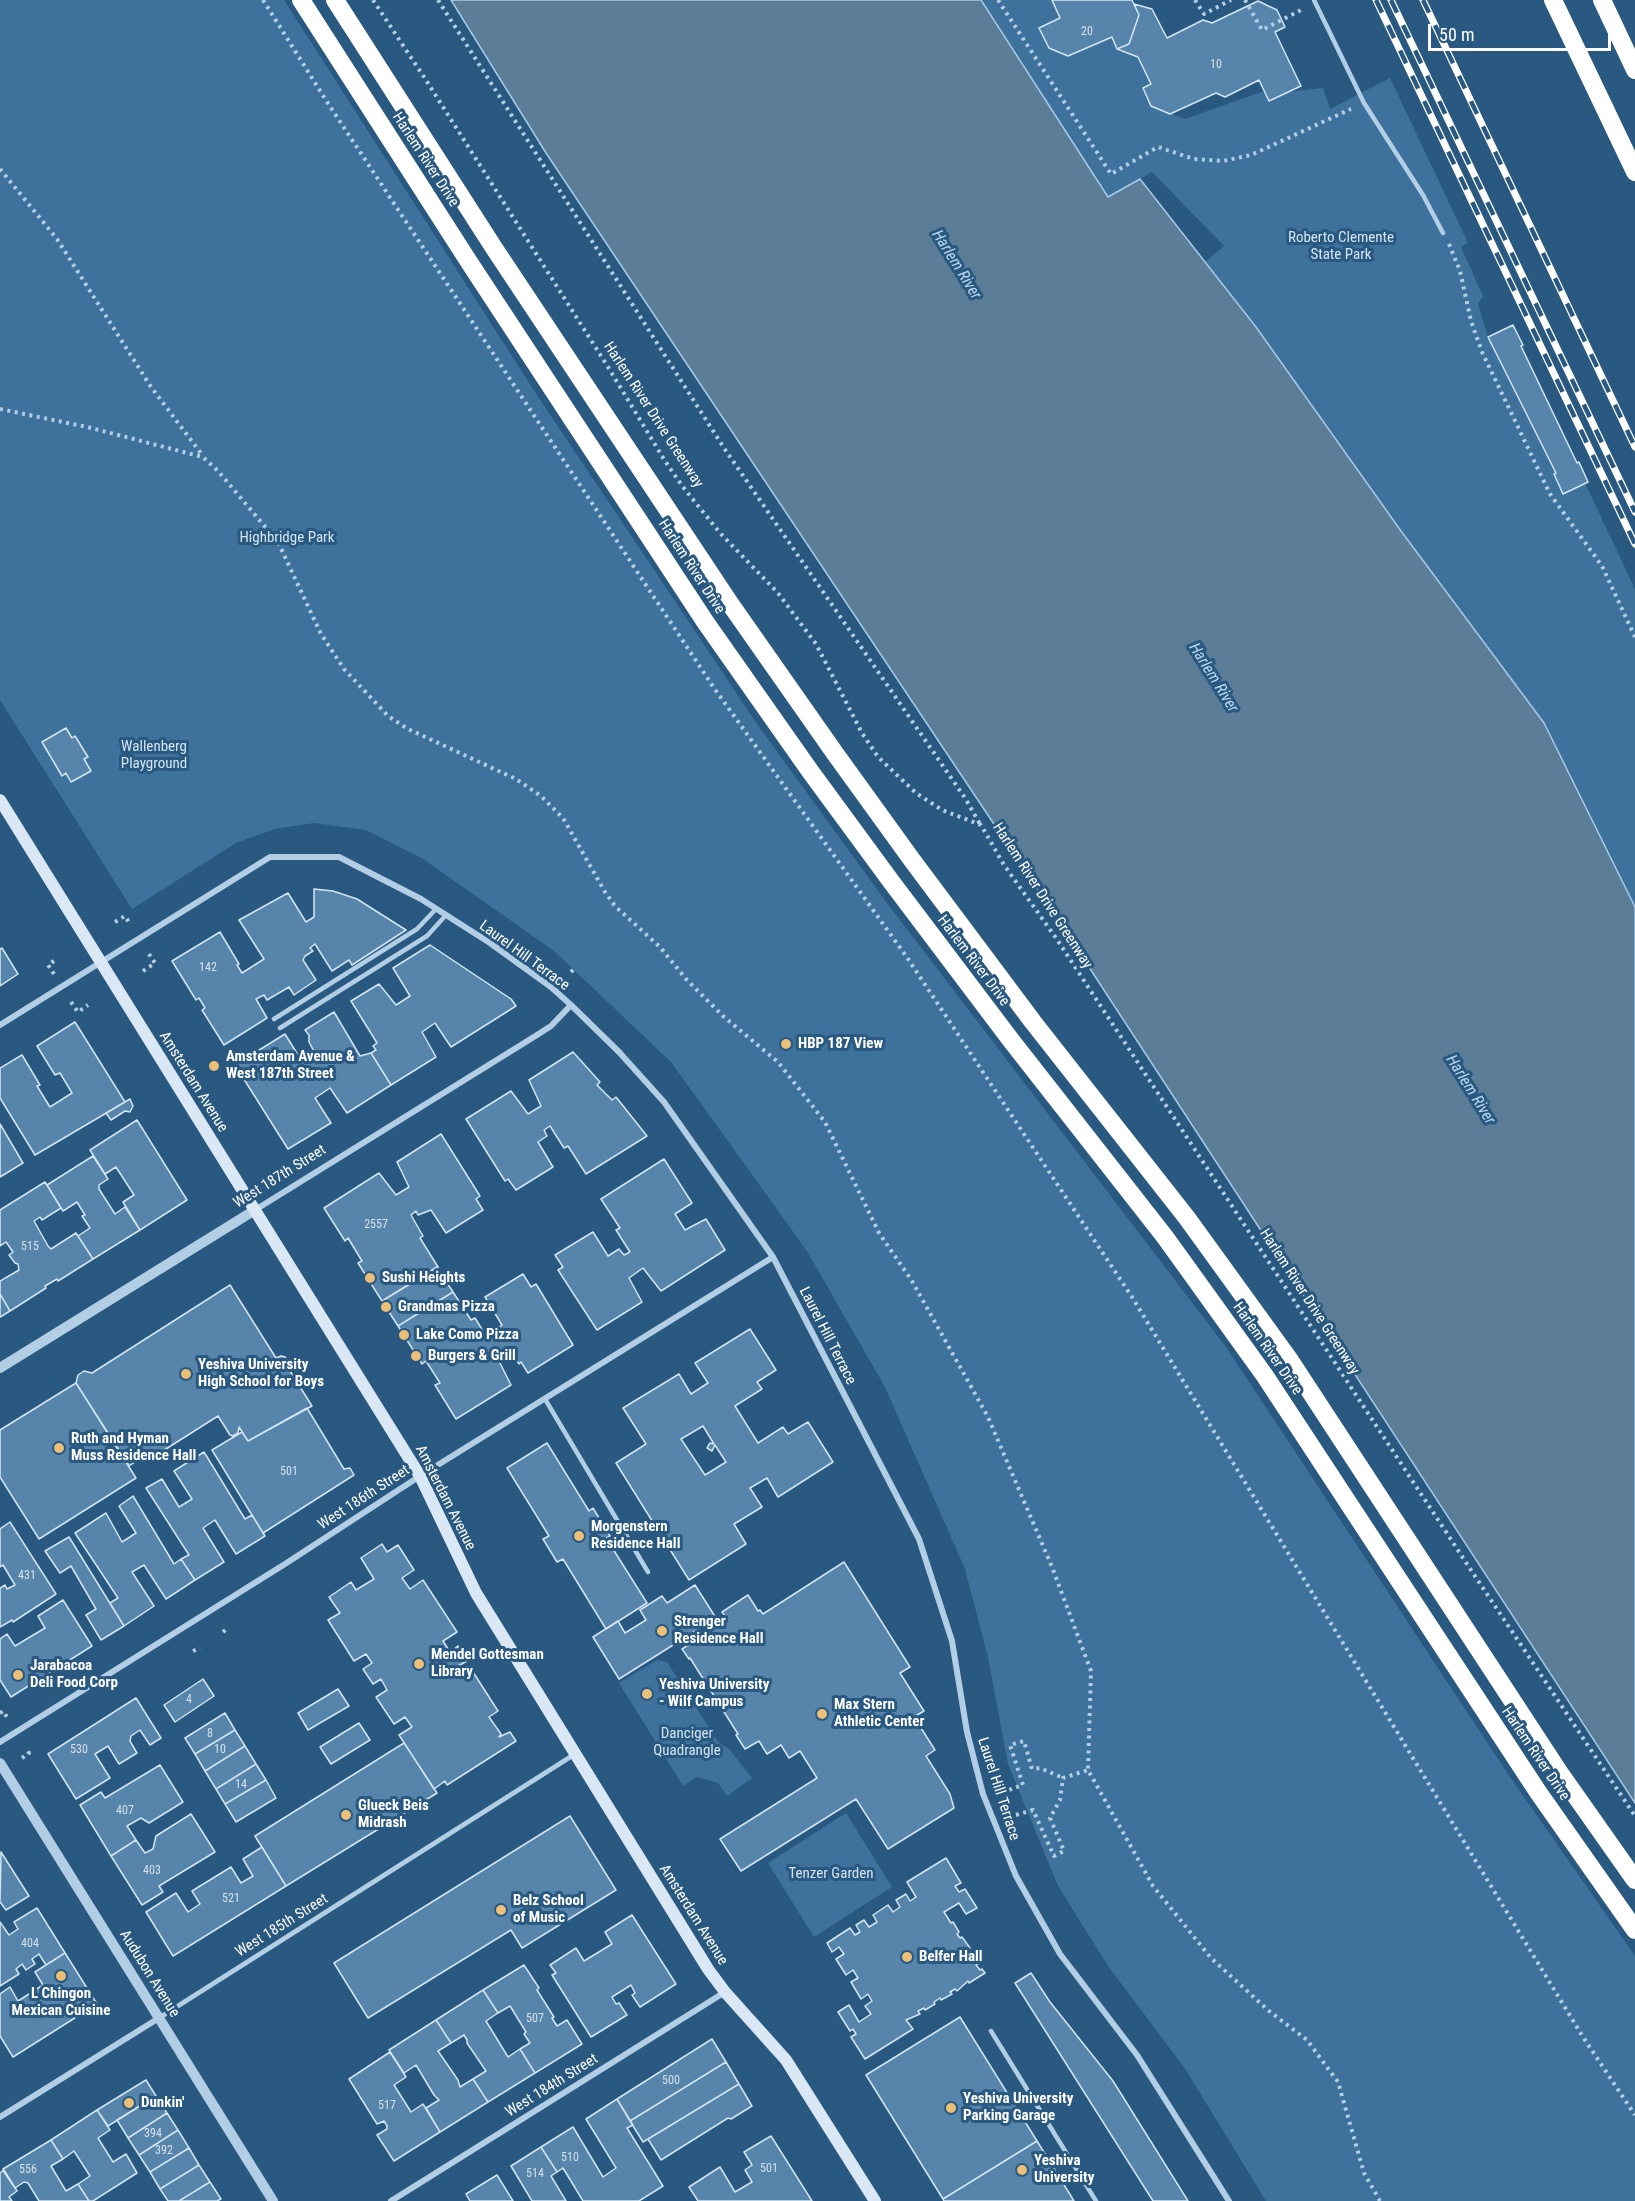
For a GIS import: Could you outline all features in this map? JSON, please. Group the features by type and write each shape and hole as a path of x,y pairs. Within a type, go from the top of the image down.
{"highway":[{"name":"Harlem River Drive","path":"301,0 469,262 706,623 890,880 1010,1039 1165,1237 1265,1376 1531,1782 1635,1930"},
{"name":"Harlem River Drive","path":"335,0 495,249 731,605 906,851 1033,1022 1187,1218 1289,1359 1559,1772 1635,1880"},
{"path":"1553,0 1635,172"},
{"path":"1602,0 1635,70"}],"main road":[{"name":"Amsterdam Avenue","path":"0,800 420,1476 476,1593 708,1969 725,1992 786,2060 875,2201"}],"street":[{"name":"Laurel Hill Terrace","path":"0,1025 270,857 339,857 422,899 490,943 551,987 571,1005 619,1052 664,1102 773,1257 919,1539 952,1641 967,1732 983,1794 1016,1876 1060,1954 1137,2055 1229,2201"},
{"name":"West 187th Street","path":"0,1368 537,1035 551,1026 571,1005"},
{"name":"West 186th Street","path":"0,1742 285,1564 420,1476 773,1257"},
{"name":"West 185th Street","path":"0,2117 575,1754"},
{"name":"Audubon Avenue","path":"0,1763 273,2201"},
{"name":"West 184th Street","path":"392,2201 725,1992"}],"lane":[{"path":"1314,0 1364,103 1423,195 1443,232"},
{"path":"274,1019 417,929 436,909"},
{"path":"280,1028 428,936 446,915"},
{"path":"545,1399 648,1572"},
{"path":"992,2031 1096,2201"}],"path":[{"path":"263,0 335,115 714,688 906,956 1132,1297 1576,2027 1635,2115"},
{"name":"Harlem River Drive Greenway","path":"373,0 683,488 720,533 778,593 816,644 861,733 878,757 916,793 942,810 981,825 1004,865 1056,938 1635,1816"},
{"path":"438,0 724,448 965,798 981,825"},
{"path":"998,0 1111,174 1158,147 1194,159 1223,161 1251,155 1364,103"},
{"path":"1196,0 1204,14 1231,0"},
{"path":"1245,0 1262,30 1287,17"},
{"path":"0,169 57,239 151,387 204,457 219,471 278,542 321,634 344,669 388,716 408,729 516,779 541,796 563,818 615,906 660,947 686,979 723,1016 778,1062 825,1122 879,1233 912,1281 988,1417 1052,1567 1091,1671 1088,1770 1153,1886 1211,1958 1269,2011 1307,2040 1338,2082 1364,2173 1380,2201"},
{"path":"1443,232 1460,271 1471,321 1482,352 1550,494 1602,566 1635,637"},
{"path":"0,409 87,427 204,457"},
{"path":"115,922 126,916 130,924"},
{"path":"143,970 155,963 149,954"},
{"path":"54,974 48,965 57,959"},
{"path":"571,972 575,968"},
{"path":"71,1002 78,1012 88,1005"},
{"path":"223,1632 228,1628"},
{"path":"193,1651 200,1648"},
{"path":"0,1713 3,1712 9,1721"},
{"path":"1009,1790 1023,1785 1010,1745 1024,1741 1032,1770 1040,1768 1063,1778 1088,1770"},
{"path":"22,1758 29,1753 26,1749"},
{"path":"1016,1815 1033,1810 1054,1856 1064,1851 1050,1818 1060,1800 1063,1778"}],"green space":[{"name":"Highbridge Park","path":"0,0 284,0 535,392 757,724 887,903 1226,1347 1508,1774 1635,1956 1635,2201 1266,2201 1186,2070 1108,1966 1058,1886 1008,1764 988,1657 965,1569 885,1387 807,1251 671,1062 554,951 423,859 366,830 314,823 275,829 236,843 132,909 0,700"},
{"name":"Roberto Clemente State Park","path":"981,0 1052,0 1060,18 1040,28 1068,56 1112,37 1138,57 1151,84 1143,89 1151,106 1185,119 1264,91 1269,101 1287,92 1323,88 1330,109 1390,78 1468,243 1461,247 1483,296 1478,304 1488,337 1556,473 1554,474 1563,493 1585,483 1635,589 1635,907 1544,723 1401,531 1256,327 1205,262 1224,246 1152,172 1108,198"},
{"name":"Danciger Quadrangle","path":"657,1660 667,1662 719,1743 729,1749 752,1778 727,1796 718,1783 697,1777 683,1786 619,1683"},
{"name":"Tenzer Garden","path":"846,1813 892,1887 814,1937 768,1863"}],"water":[{"name":"Harlem River","path":"451,0 981,0 1108,197 1140,179 1256,327 1401,531 1544,723 1635,907 1635,1803 1066,932 546,153"}],"building":[{"path":"1052,0 1132,0 1139,15 1129,44 1117,49 1112,37 1068,56 1049,48 1039,28 1060,18"},
{"path":"1258,1 1277,10 1285,27 1275,32 1301,86 1269,101 1259,80 1225,97 1216,93 1170,114 1151,106 1143,88 1151,84 1138,57 1117,49 1129,44 1139,15 1134,4 1152,9 1167,38 1203,20 1212,23"},
{"path":"1513,325 1523,345 1521,346 1588,482 1563,494 1554,474 1556,473 1488,337"},
{"path":"66,728 72,738 75,736 88,757 84,759 91,771 71,782 66,773 62,776 42,742"},
{"path":"314,889 333,891 357,899 406,930 352,965 349,960 332,971 315,944 310,948 313,951 303,960 316,980 294,995 289,987 267,1000 264,995 256,999 267,1018 224,1045 202,1010 205,1008 199,998 196,1000 172,961 220,932 242,973 264,959 239,920 288,893 306,922 314,917"},
{"path":"430,945 511,999 516,1006 451,1047 435,1023 422,1032 436,1057 391,1085 371,1053 376,1050 373,1046 377,1043 351,1001 379,984 396,1005 410,996 393,968"},
{"path":"2,948 18,974 0,986 0,949"},
{"path":"334,1012 360,1056 371,1053 391,1085 347,1113 330,1088 315,1098 331,1123 288,1149 235,1065 285,1034 303,1063 316,1055 305,1030"},
{"path":"75,1022 125,1102 35,1155 0,1098 0,1068 22,1055 50,1107 72,1093 60,1073 55,1075 37,1046"},
{"path":"573,1052 600,1082 597,1085 612,1100 616,1097 647,1136 586,1174 568,1146 564,1148 550,1126 544,1130 547,1136 538,1142 553,1167 516,1190 508,1179 505,1181 466,1119 511,1091 528,1114 541,1106 529,1080"},
{"path":"130,1099 133,1106 130,1112 125,1111 111,1120 106,1113"},
{"path":"137,1120 187,1200 140,1230 123,1202 134,1195 116,1167 105,1174 90,1150"},
{"path":"0,1124 23,1163 0,1177"},
{"path":"441,1134 480,1196 476,1199 483,1210 446,1233 431,1210 418,1215 416,1211 411,1215 423,1236 420,1238 438,1267 382,1301 358,1263 362,1261 348,1238 345,1241 324,1208 379,1173 396,1195 409,1187 397,1162"},
{"path":"93,1156 108,1179 99,1185 99,1189 115,1214 125,1207 140,1230 93,1259 78,1236 90,1228 77,1202 63,1211 47,1185"},
{"path":"664,1159 692,1203 675,1214 685,1230 706,1219 725,1250 661,1291 643,1268 629,1278 642,1302 597,1330 558,1270 563,1267 555,1255 593,1232 608,1256 619,1249 624,1255 630,1252 616,1230 620,1228 601,1199"},
{"path":"45,1182 61,1208 42,1220 40,1217 34,1221 48,1246 51,1249 76,1233 93,1259 58,1281 57,1279 45,1286 46,1288 10,1311 0,1294 0,1281 19,1270 18,1264 9,1255 13,1252 6,1242 0,1246 0,1210"},
{"path":"437,1267 453,1292 398,1326 382,1301"},
{"path":"523,1274 531,1287 536,1284 573,1345 528,1373 511,1351 498,1359 511,1385 456,1419 435,1385 440,1383 426,1361 422,1364 398,1326 453,1292 471,1320 475,1318 489,1341 496,1338 492,1332 502,1325 485,1297"},
{"name":"Yeshiva University High School for Boys","path":"230,1285 276,1358 285,1357 288,1361 287,1366 312,1406 248,1441 239,1427 238,1433 230,1435 218,1416 147,1461 144,1456 129,1466 76,1383 78,1375 84,1371 92,1373"},
{"path":"0,1294 10,1311 0,1317"},
{"path":"750,1329 776,1370 757,1382 762,1389 735,1406 758,1443 783,1427 788,1434 808,1422 833,1462 778,1497 767,1478 750,1488 762,1507 734,1524 746,1544 689,1580 616,1463 646,1444 623,1408 679,1374 691,1394 708,1383 695,1363","holes":["703,1426 714,1444 710,1443 707,1448 712,1451 715,1445 726,1462 705,1475 681,1439"]},
{"name":"Ruth and Hyman Muss Residence Hall","path":"76,1383 136,1478 39,1539 0,1477 0,1430"},
{"path":"307,1408 344,1469 350,1468 354,1475 263,1533 212,1450 242,1432 248,1441"},
{"name":"Morgenstern Residence Hall","path":"547,1443 589,1511 593,1508 610,1536 606,1538 647,1603 606,1629 563,1559 557,1562 543,1539 549,1536 507,1468"},
{"path":"204,1452 245,1519 252,1515 265,1536 236,1554 215,1520 203,1528 224,1562 195,1580 181,1559 189,1555 146,1488 162,1479 179,1507 192,1499 174,1471"},
{"path":"133,1496 174,1564 181,1559 195,1580 166,1599 144,1565 132,1572 154,1606 124,1626 110,1603 118,1598 75,1533 106,1513 122,1542 136,1533 119,1506"},
{"path":"10,1522 56,1594 13,1622 12,1620 0,1627 0,1588 5,1585 7,1589 15,1585 3,1565 0,1567 0,1529"},
{"path":"69,1537 124,1626 101,1640 86,1615 96,1609 71,1566 60,1573 45,1551"},
{"path":"382,1544 387,1552 398,1545 414,1570 402,1578 410,1589 423,1580 457,1632 443,1641 450,1652 458,1646 467,1661 458,1666 465,1677 473,1672 498,1711 489,1717 501,1734 499,1737 510,1732 516,1741 447,1785 445,1781 434,1789 399,1735 412,1727 405,1717 394,1724 376,1697 387,1690 381,1679 373,1684 363,1669 372,1663 366,1654 354,1661 328,1620 340,1613 329,1597 351,1582 356,1590 374,1579 361,1558"},
{"name":"Max Stern Athletic Center","path":"844,1562 910,1667 900,1673 924,1711 914,1717 935,1750 926,1756 950,1794 954,1808 888,1849 856,1799 741,1871 720,1839 817,1778 800,1751 789,1758 781,1745 767,1754 759,1741 745,1749 736,1735 738,1734 682,1649 728,1620 722,1612 748,1595 758,1611 760,1610 763,1614"},
{"name":"Strenger Residence Hall","path":"695,1585 716,1618 619,1679 593,1637 618,1621 625,1633 646,1620 640,1610 662,1596 667,1603"},
{"path":"63,1600 92,1646 11,1697 0,1680 0,1639 7,1634 15,1646 45,1628 38,1616"},
{"path":"203,1679 214,1696 175,1722 164,1705"},
{"path":"338,1689 349,1706 308,1730 298,1713"},
{"path":"136,1698 161,1738 150,1745 140,1730 131,1736 130,1741 137,1753 119,1764 108,1746 95,1754 110,1778 76,1799 48,1754"},
{"path":"225,1713 235,1730 195,1754 185,1738"},
{"path":"359,1723 370,1740 331,1764 320,1747"},
{"path":"235,1730 245,1746 205,1771 195,1754"},
{"name":"Glueck Beis Midrash","path":"404,1743 437,1793 286,1886 255,1836"},
{"path":"245,1746 256,1764 216,1789 205,1771"},
{"path":"256,1764 266,1780 225,1804 216,1789"},
{"path":"160,1765 183,1802 149,1823 141,1818 127,1826 136,1840 111,1856 80,1805 101,1792 105,1798"},
{"path":"266,1780 276,1798 236,1822 225,1804"},
{"path":"191,1814 215,1852 159,1886 163,1892 142,1905 111,1856 136,1840 145,1853 153,1849 156,1836"},
{"name":"Belz School of Music","path":"570,1816 616,1890 522,1948 511,1930 368,2018 334,1963"},
{"path":"262,1847 286,1886 173,1956 146,1912 176,1893 188,1912 200,1904 192,1891 231,1867 241,1883 253,1876 243,1859"},
{"path":"1,1852 29,1896 6,1910 0,1902"},
{"name":"Belfer Hall","path":"946,1858 961,1883 955,1886 959,1892 965,1889 977,1908 966,1914 959,1903 944,1912 959,1932 957,1934 970,1948 967,1950 979,1963 976,1965 985,1973 969,1983 968,1981 957,1991 955,1989 950,1992 952,1994 941,2000 940,1998 925,2010 924,2008 918,2011 920,2014 906,2020 913,2029 865,2059 851,2037 856,2034 853,2029 850,2031 838,2012 849,2005 859,2022 871,2014 865,2006 872,2001 868,1994 861,1999 851,1982 858,1978 853,1970 846,1975 836,1959 844,1954 839,1947 832,1952 827,1943 850,1928 855,1935 860,1932 856,1925 864,1920 869,1927 877,1922 873,1915 888,1905 893,1912 900,1907 896,1900 906,1894 910,1901 916,1897 907,1882"},
{"path":"37,1908 65,1953 46,1965 39,1954 32,1959 35,1964 26,1970 22,1964 16,1969 19,1974 0,1986 0,1922 9,1935 18,1929 14,1922"},
{"path":"632,1915 676,1984 640,2007 632,1995 635,1993 631,1985 612,1997 627,2015 591,2037 552,1975 556,1973 550,1965 576,1948 584,1961 612,1944 605,1932"},
{"path":"65,1953 97,2004 13,2057 0,2036 0,1994 10,1987 18,2001 43,1985 35,1972"},
{"path":"524,1965 539,1988 537,1990 557,2026 567,2020 582,2044 535,2073 520,2049 530,2043 524,2034 526,2032 510,2006 498,2013 483,1990"},
{"path":"1031,1973 1050,2002 1113,2081 1188,2201 1153,2201 1015,1983"},
{"path":"483,1990 498,2013 486,2021 508,2057 520,2049 535,2073 488,2102 473,2079 486,2071 464,2035 451,2043 436,2020"},
{"name":"Yeshiva University Parking Garage","path":"960,2017 1037,2141 943,2199 866,2075"},
{"path":"436,2020 451,2043 438,2051 458,2080 460,2087 473,2079 488,2102 440,2132 426,2108 439,2100 416,2065 404,2073 389,2050"},
{"path":"712,2039 726,2062 630,2121 617,2099"},
{"path":"390,2052 406,2077 394,2085 411,2112 423,2104 440,2132 394,2161 377,2135 387,2129 387,2126 384,2121 377,2124 349,2079"},
{"path":"726,2062 739,2084 643,2142 630,2121"},
{"path":"146,2080 156,2096 108,2126 97,2110"},
{"path":"739,2084 752,2106 731,2119 728,2118 661,2160 648,2139"},
{"path":"156,2096 167,2113 128,2138 117,2120"},
{"path":"617,2099 633,2125 627,2128 663,2186 639,2201 583,2201 563,2168 557,2172 541,2147 573,2127 603,2177 616,2168 586,2119"},
{"path":"97,2110 110,2130 98,2138 113,2162 126,2154 137,2173 93,2201 89,2201 78,2184 90,2176 74,2151 63,2159 51,2140"},
{"path":"167,2113 178,2130 139,2155 128,2138"},
{"path":"178,2130 189,2148 150,2172 139,2155"},
{"path":"771,2136 812,2201 698,2201 689,2187 720,2167 735,2192 752,2182 745,2170 752,2165 744,2152"},
{"path":"51,2140 63,2159 51,2166 66,2191 78,2184 89,2201 39,2201 28,2183 24,2182 15,2188 4,2172 3,2169"},
{"name":"Yeshiva University","path":"1037,2141 1074,2201 944,2201 943,2199"},
{"path":"541,2147 557,2172 551,2176 566,2201 532,2201 511,2166"},
{"path":"189,2148 199,2165 160,2189 150,2172"},
{"path":"199,2165 210,2182 179,2201 168,2201 160,2189"},
{"path":"4,2170 17,2191 9,2197 12,2201 0,2201 0,2173"},
{"path":"497,2175 513,2201 470,2201 466,2194"},
{"path":"210,2182 221,2199 217,2201 179,2201"}],"railway":[{"path":"1376,0 1635,544"},
{"path":"1391,0 1635,512"},
{"path":"1423,0 1635,447"}],"place":[{"name":"HBP 187 View","path":"786,1044"},
{"name":"Amsterdam Avenue & West 187th Street","path":"214,1066"},
{"name":"Sushi Heights","path":"370,1278"},
{"name":"Grandmas Pizza","path":"386,1307"},
{"name":"Lake Como Pizza","path":"404,1335"},
{"name":"Burgers & Grill","path":"416,1356"},
{"name":"Yeshiva University High School for Boys","path":"186,1374"},
{"name":"Ruth and Hyman Muss Residence Hall","path":"59,1448"},
{"name":"Morgenstern Residence Hall","path":"579,1536"},
{"name":"Strenger Residence Hall","path":"662,1631"},
{"name":"Mendel Gottesman Library","path":"419,1664"},
{"name":"Jarabacoa Deli Food Corp","path":"18,1675"},
{"name":"Yeshiva University - Wilf Campus","path":"647,1694"},
{"name":"Max Stern Athletic Center","path":"822,1714"},
{"name":"Glueck Beis Midrash","path":"346,1815"},
{"name":"Belz School of Music","path":"501,1910"},
{"name":"Belfer Hall","path":"907,1957"},
{"name":"L Chingon Mexican Cuisine","path":"61,1976"},
{"name":"Dunkin'","path":"129,2103"},
{"name":"Yeshiva University Parking Garage","path":"951,2108"},
{"name":"Yeshiva University","path":"1022,2170"}],"park label":[{"name":"Wallenberg Playground","path":"154,756"}]}
